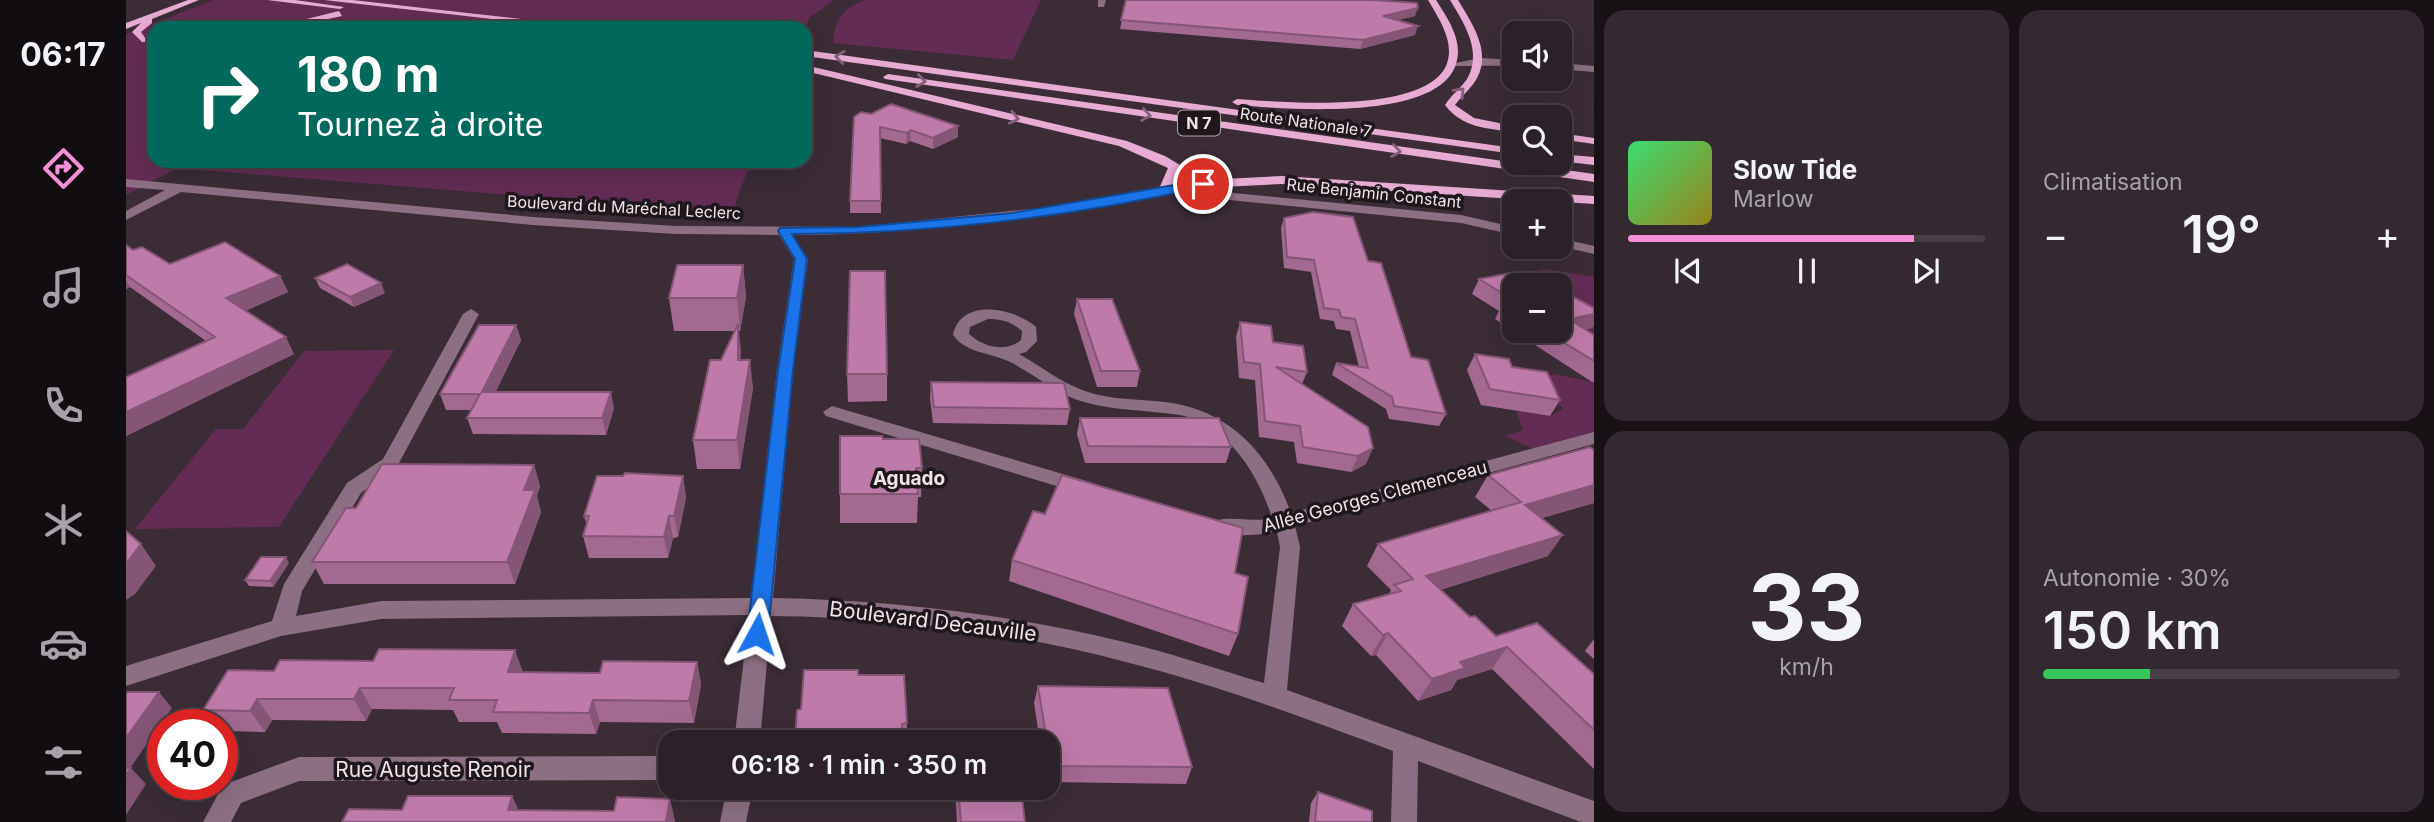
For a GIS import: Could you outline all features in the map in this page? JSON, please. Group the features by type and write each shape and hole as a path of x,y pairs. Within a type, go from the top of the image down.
{"main road":[{"path":"126,26 195,0"},
{"path":"271,0 467,21"},
{"path":"271,0 286,13 279,21"},
{"path":"328,0 537,21"},
{"path":"878,62 904,62 1207,100 1317,107 1362,104 1404,96 1434,86 1448,72 1451,65 1447,25 1432,0"},
{"path":"1454,0 1477,42 1480,61 1472,80 1450,105 1453,111 1471,120 1502,126"},
{"path":"151,21 180,6"},
{"path":"298,21 317,16 370,10"},
{"path":"147,23 139,27 137,35 147,40"},
{"name":"Route Nationale 7","path":"812,54 1502,149"},
{"name":"Route Nationale 7","path":"812,67 1594,178"},
{"path":"812,68 1123,143 1174,166 1203,184 1281,180 1594,200"},
{"path":"1572,138 1594,141"},
{"path":"1572,158 1594,161"},
{"path":"1164,191 1175,170 1174,166"}],"street":[{"path":"1451,65 1502,62"},
{"path":"1572,67 1594,69"},
{"name":"Boulevard du Maréchal Leclerc","path":"126,183 533,221 676,230 784,231 858,230 989,219 1059,211 1203,184"},
{"name":"Rue Benjamin Constant","path":"1203,184 1231,196"},
{"path":"126,216 179,188"},
{"name":"Rue Benjamin Constant","path":"1164,191 1461,219 1502,228"},
{"path":"748,730 759,607 801,259 784,231"},
{"path":"1572,245 1594,250"},
{"path":"281,627 292,590 312,555 354,488 390,463 471,314"},
{"path":"1003,353 1074,394 1093,400 1196,414 1222,427 1261,472 1285,522 1290,547 1274,696"},
{"path":"832,412 1098,491"},
{"name":"Allée Georges Clemenceau","path":"1198,520 1236,529 1261,528 1594,438"},
{"name":"Boulevard Decauville","path":"126,676 281,627 381,610 852,608 1033,631 1122,651 1274,696 1594,814"},
{"path":"1404,822 1406,746"},
{"name":"Rue Auguste Renoir","path":"216,822 232,794 299,769 658,768"},
{"path":"733,822 738,800"}],"shaded area":[{"path":"213,0 834,0 808,21 159,21"},
{"path":"865,0 1041,0 1013,60 833,43 835,28 841,16"},
{"path":"147,26 147,168 177,168 126,195 126,34"},
{"path":"177,168 748,168 732,213"},
{"path":"1546,269 1570,273 1529,273"},
{"path":"1572,273 1594,277 1594,356 1572,326"},
{"path":"394,350 279,527 135,529 216,429 243,429 304,351"},
{"path":"1553,374 1594,382 1594,436 1544,454 1505,436 1523,430 1516,411 1551,416 1563,409 1539,380"}],"building":[{"path":"1126,0 1374,0 1417,3 1418,8 1383,16 1418,26 1363,40 1121,20"},
{"path":"891,104 958,126 933,138 911,130 907,133 880,127 881,201 850,201 854,117 861,112 871,114"},
{"path":"1313,212 1353,217 1368,261 1381,263 1411,357 1428,360 1446,414 1394,406 1392,397 1336,363 1368,368 1355,319 1341,317 1339,310 1324,308 1314,260 1287,257 1284,218"},
{"path":"225,242 280,276 226,298 286,337 126,412 126,377 215,337 126,275 126,245 133,250 142,247 170,264"},
{"path":"347,264 381,283 350,297 315,278"},
{"path":"677,265 743,265 737,298 669,298"},
{"path":"850,271 885,271 887,374 847,374"},
{"path":"1502,275 1502,293 1479,279"},
{"path":"1572,296 1594,308 1594,314 1572,318"},
{"path":"1077,299 1112,299 1140,371 1101,371"},
{"path":"1572,321 1594,335 1594,361 1565,343 1572,343"},
{"path":"1240,322 1271,326 1273,342 1303,346 1307,372 1276,367 1368,427 1373,448 1358,456 1303,447 1300,426 1265,421 1260,364 1244,362"},
{"path":"738,324 738,360 750,360 737,440 693,440 710,360 721,360"},
{"path":"479,325 516,325 482,392 611,392 602,418 467,418 480,394 440,394"},
{"path":"1475,354 1509,359 1512,367 1547,372 1560,400 1490,389"},
{"path":"931,382 1064,383 1070,409 934,407"},
{"path":"1080,418 1219,418 1231,447 1088,446"},
{"path":"840,436 919,439 922,468 916,468 918,494 840,494"},
{"path":"1590,447 1594,450 1594,485 1525,505 1563,535 1426,576 1470,617 1475,616 1496,636 1537,623 1594,674 1594,730 1507,647 1460,662 1465,668 1432,679 1388,633 1383,635 1353,604 1401,591 1394,585 1413,579 1378,544 1521,502 1488,475"},
{"path":"382,464 534,465 524,490 535,490 507,562 312,562 346,508 356,508"},
{"path":"625,473 683,476 674,516 669,516 664,537 583,536 589,516 584,516 597,476 623,476"},
{"path":"1062,475 1243,528 1235,573 1248,577 1238,634 1012,560 1033,511 1045,514"},
{"path":"126,531 141,544 126,564"},
{"path":"261,557 286,557 270,581 245,580"},
{"path":"379,649 515,650 508,672 600,673 603,661 697,662 689,701 593,700 589,713 493,712 497,700 449,700 454,688 360,688 354,699 257,699 250,711 204,709 228,670 274,671 280,660 373,661"},
{"path":"804,670 858,670 858,675 904,675 907,723 902,724 902,730 796,730 797,710 801,709"},
{"path":"1038,686 1168,688 1192,767 1060,766 1060,730 1045,730"},
{"path":"159,692 126,738 126,694"},
{"path":"1318,792 1372,811 1372,822 1315,822"},
{"path":"408,796 512,796 508,810 614,811 617,797 670,800 666,822 342,822 349,809 402,810"},
{"path":"959,800 1022,800 1025,822 961,822"}],"district":[{"name":"Aguado","path":"909,478"}],"route":[{"path":"757,634 785,370 801,259 784,231 858,230 1012,217 1203,184"}]}
